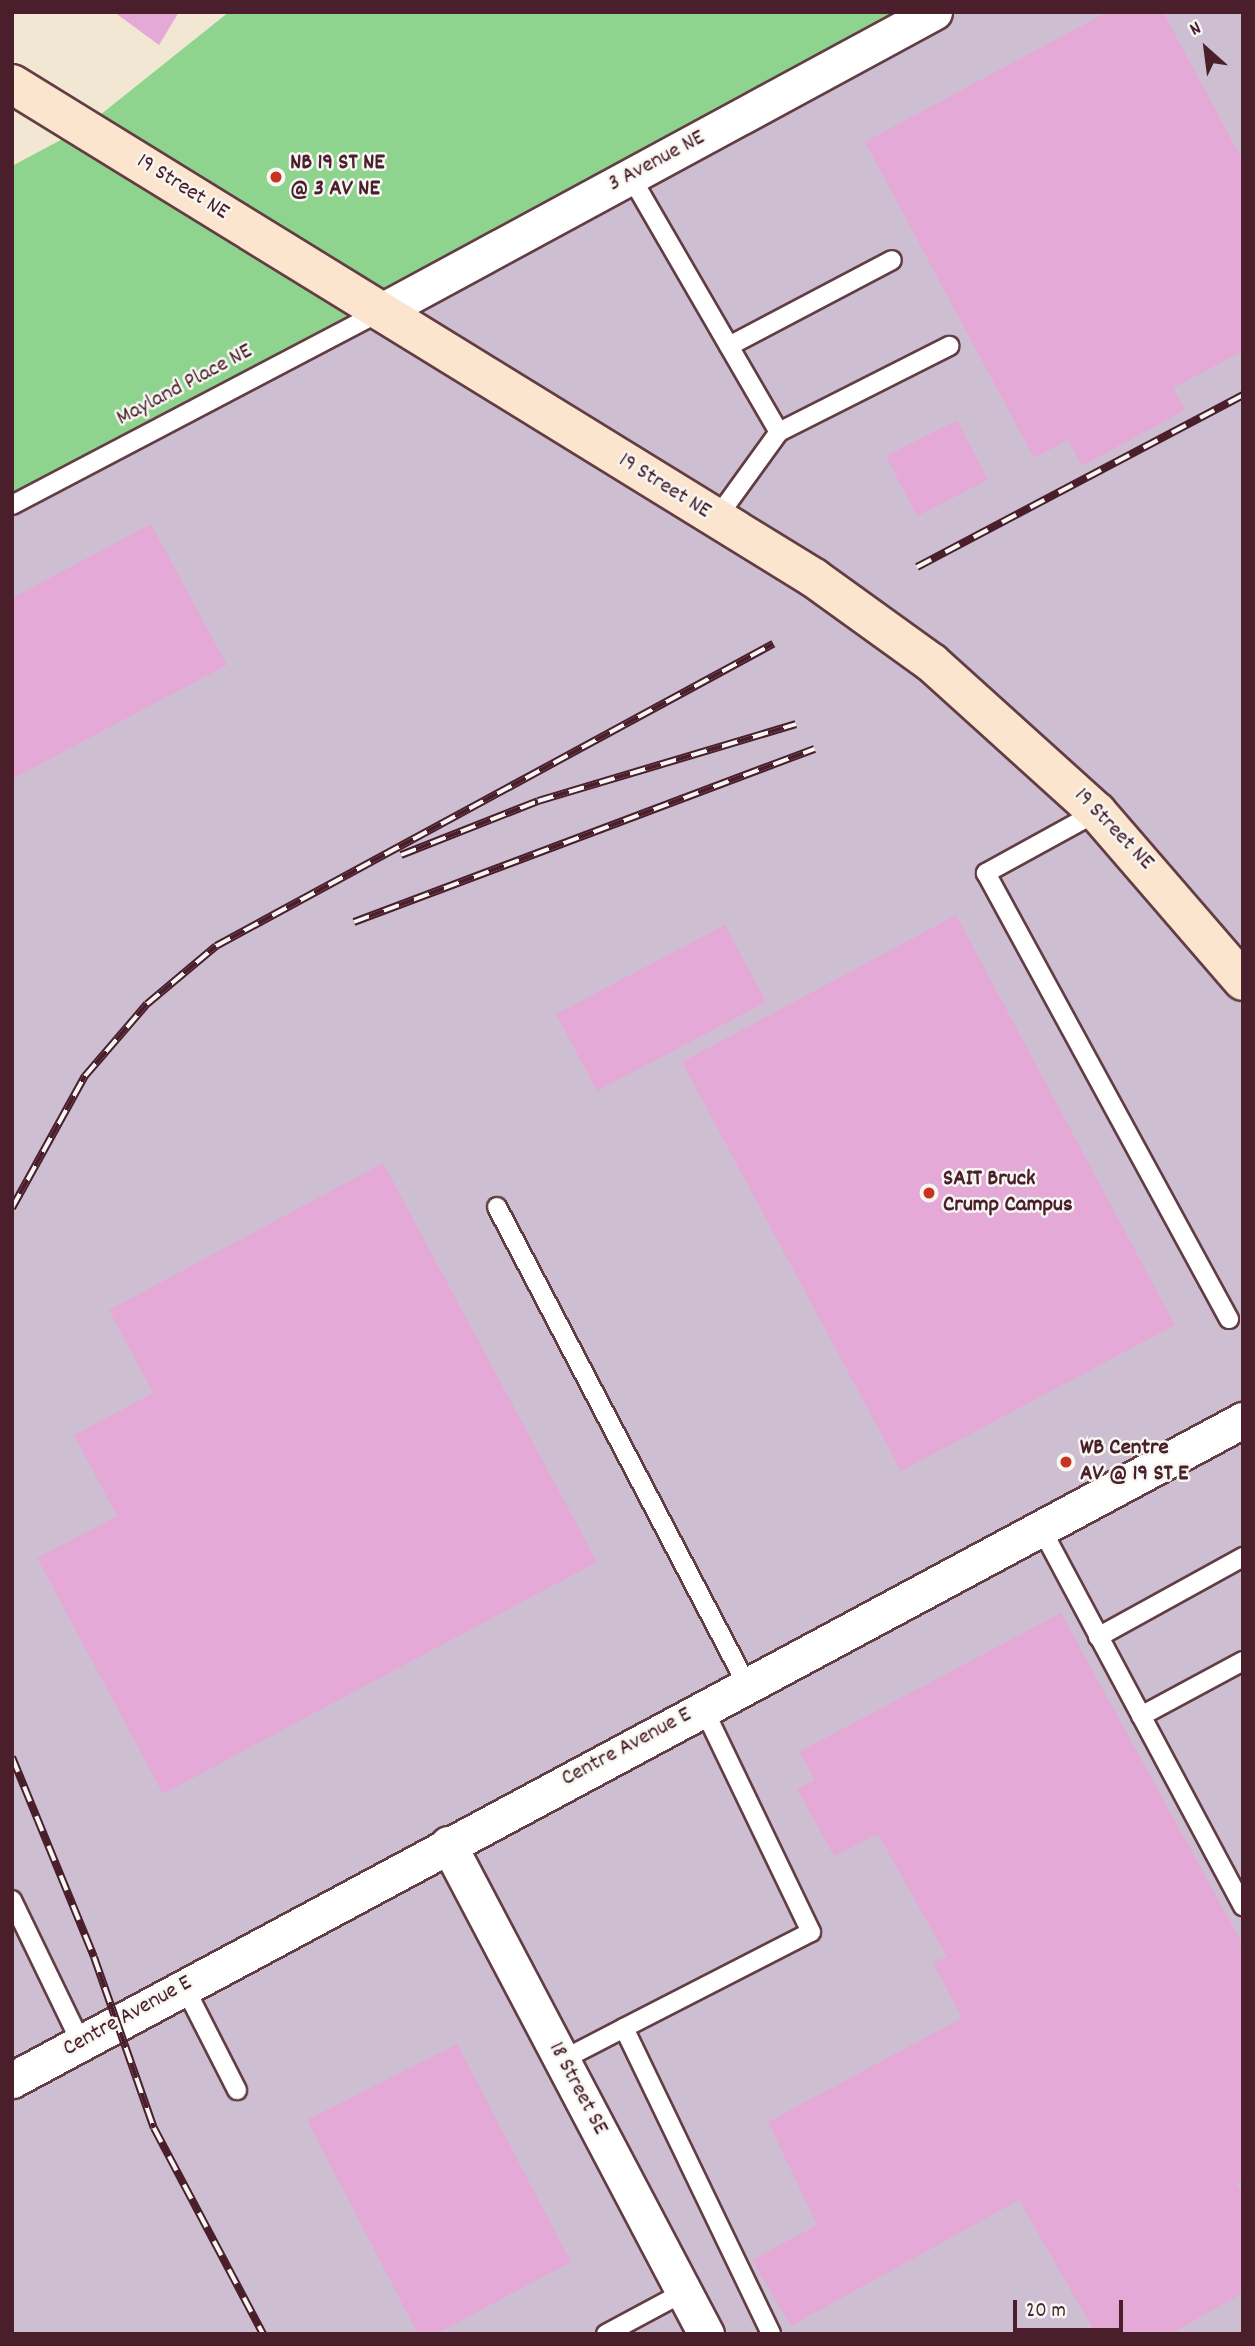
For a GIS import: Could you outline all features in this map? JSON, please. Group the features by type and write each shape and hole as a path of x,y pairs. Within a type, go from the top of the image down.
{"street":[{"name":"3 Avenue NE","path":"380,312 934,12"},
{"name":"19 Street NE","path":"12,84 716,519 932,663 1097,812 1243,981"},
{"name":"Centre Avenue E","path":"12,2080 448,1843 1243,1420"},
{"name":"18 Street SE","path":"448,1843 706,2334"}],"lane":[{"path":"631,177 779,432"},
{"path":"729,346 892,260"},
{"name":"Mayland Place NE","path":"12,505 380,312"},
{"path":"716,519 779,432 949,346"},
{"path":"1097,812 986,873 1229,1319"},
{"path":"497,1208 747,1685"},
{"path":"1041,1528 1243,1906"},
{"path":"1098,1637 1243,1556"},
{"path":"1141,1716 1243,1661"},
{"path":"562,2060 811,1931 703,1708"},
{"path":"12,1900 81,2043"},
{"path":"184,1986 237,2090"},
{"path":"624,2028 771,2334"},
{"path":"606,2334 684,2292"}],"shaded area":[{"path":"934,12 1243,12 1243,2334 12,2334 12,501"}],"green space":[{"path":"229,12 934,12 12,501 12,166 85,127"}],"building":[{"path":"114,12 179,12 159,45"},
{"path":"1107,12 1163,12 1243,161 1243,351 1173,388 1185,410 1082,466 1068,440 1034,458 865,142"},
{"path":"957,420 988,480 917,516 886,456"},
{"path":"151,524 227,665 12,779 12,598"},
{"name":"SAIT Bruck Crump Campus","path":"956,915 1175,1325 901,1471 682,1062"},
{"path":"725,925 766,1002 597,1091 556,1014"},
{"path":"383,1163 597,1562 163,1794 37,1558 117,1516 74,1435 153,1393 109,1310"},
{"path":"1061,1613 1243,1945 1243,2181 1237,2184 1243,2195 1243,2293 1170,2334 1096,2334 1019,2200 791,2326 752,2260 817,2225 768,2122 962,2018 933,1962 947,1957 878,1834 834,1856 797,1789 815,1780 799,1752"},
{"path":"457,2044 571,2262 436,2334 418,2334 307,2120"}],"railway":[{"path":"917,567 1243,395"},
{"path":"12,1208 85,1076 147,1004 216,946 773,644"},
{"path":"401,855 538,801 796,724"},
{"path":"354,922 815,749"},
{"path":"12,1757 94,1957 154,2128 263,2334"}],"place":[{"name":"NB 19 ST NE @ 3 AV NE","path":"276,177"},
{"name":"SAIT Bruck Crump Campus","path":"929,1193"},
{"name":"WB Centre AV @ 19 ST E","path":"1066,1462"}]}
